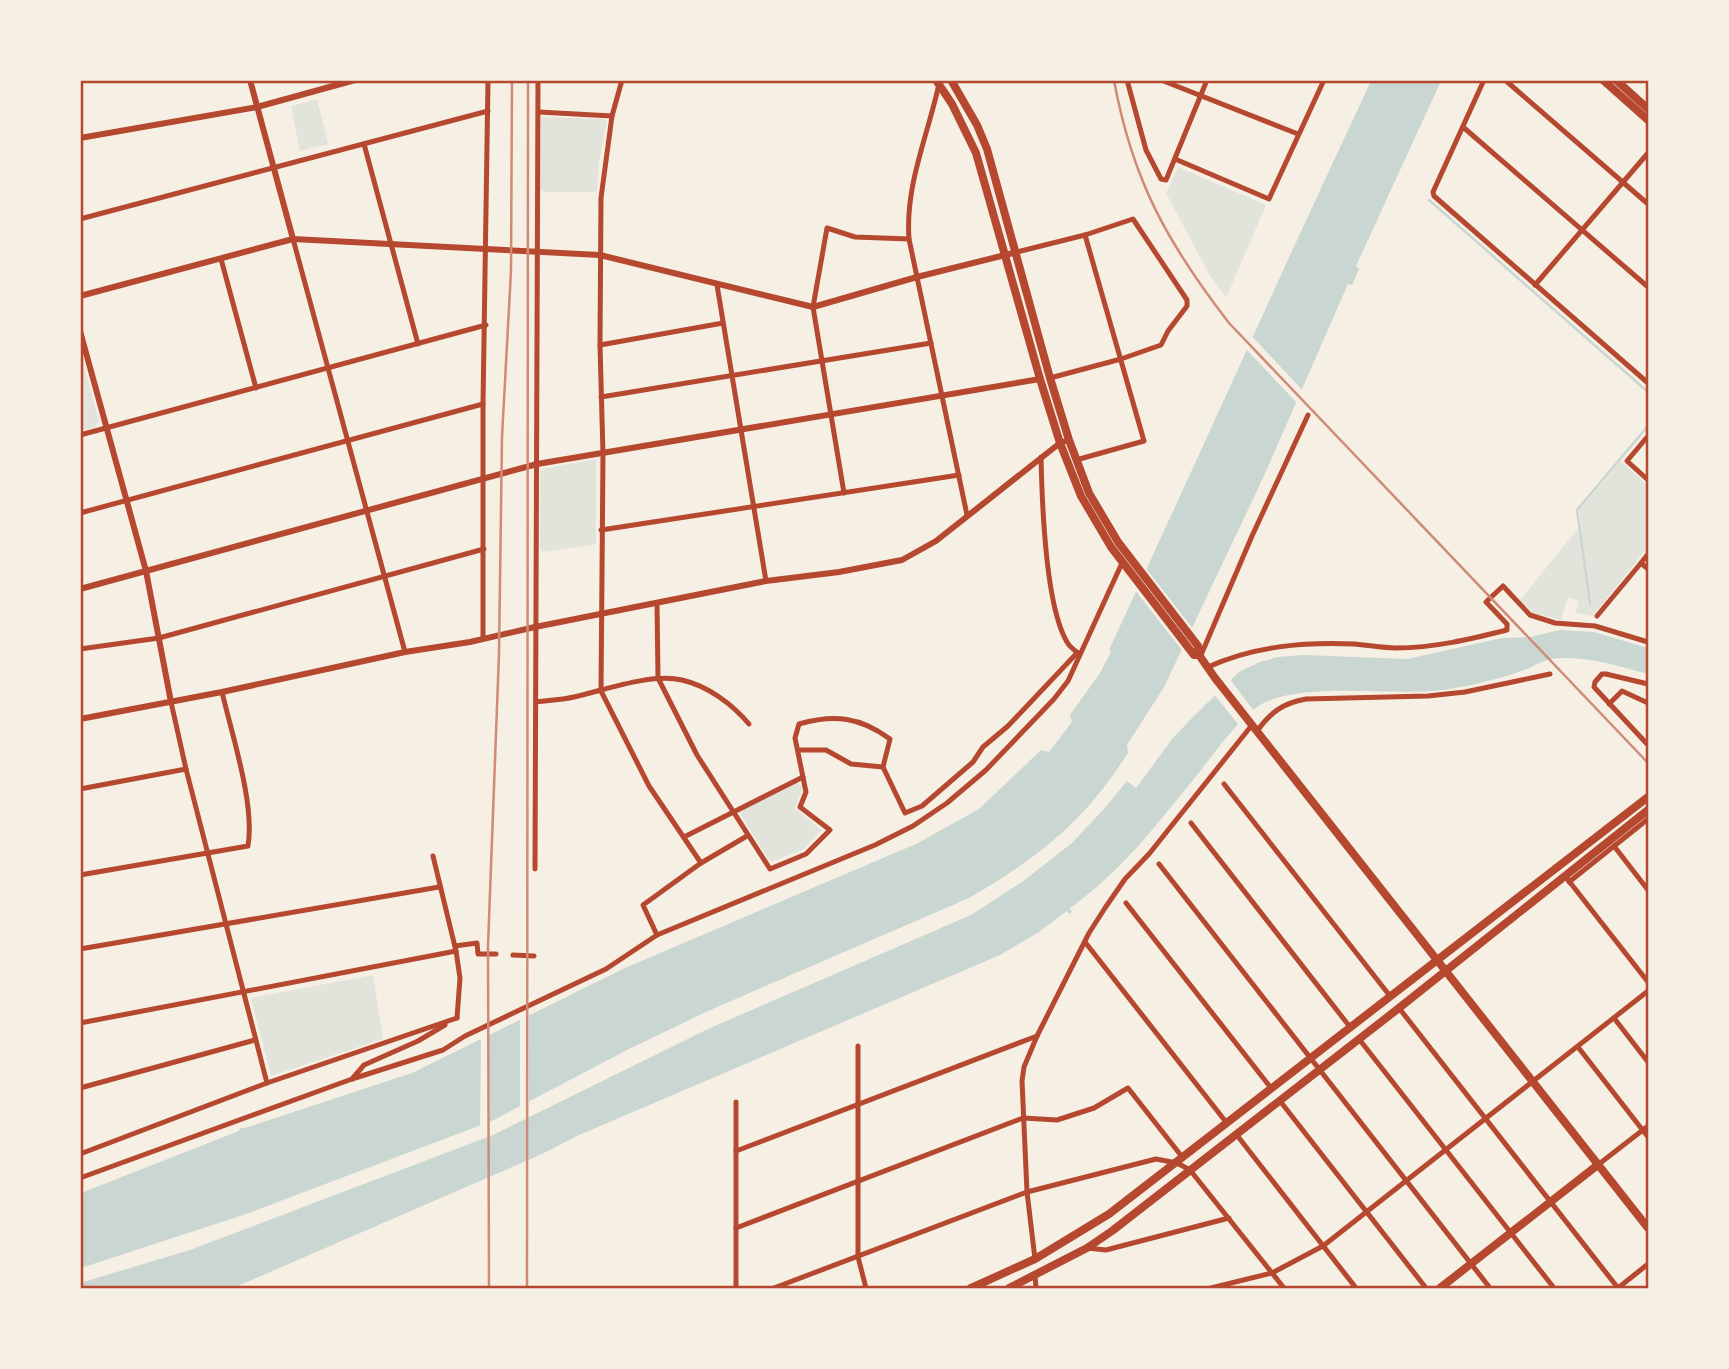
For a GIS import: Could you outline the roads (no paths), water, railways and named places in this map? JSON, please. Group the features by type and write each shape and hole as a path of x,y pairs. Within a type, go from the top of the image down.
{"main road":[{"path":"951,80 987,149 1017,252 1045,379"},
{"path":"1603,80 1648,120"},
{"path":"1616,80 1648,109"},
{"path":"938,82 976,153 1064,441 1089,512 1111,547 1126,561 1648,1228"},
{"path":"1064,441 1126,561"},
{"path":"971,1289 1035,1259 1102,1219 1648,797"},
{"path":"1009,1289 1087,1248 1567,879 1648,810"},
{"path":"1440,1289 1599,1164"}],"street":[{"path":"250,80 405,652"},
{"path":"80,138 257,107 355,80"},
{"path":"483,638 488,80"},
{"path":"535,869 538,80"},
{"path":"622,80 612,116 601,198 601,691 649,786 701,863"},
{"path":"1127,80 1146,150 1161,179 1166,180 1207,80"},
{"path":"1161,80 1298,135"},
{"path":"1175,159 1269,199 1324,80"},
{"path":"1484,80 1433,192 1434,196 1648,383"},
{"path":"1505,80 1648,204"},
{"path":"938,82 910,198 909,239 967,515"},
{"path":"80,219 488,111"},
{"path":"539,112 612,116"},
{"path":"1463,127 1648,287"},
{"path":"364,144 418,344"},
{"path":"1535,285 1648,153"},
{"path":"80,296 293,240 600,255 813,307 917,277 1085,235 1133,219 1187,300 1187,306 1161,345 1121,359 1045,379 537,464 80,589"},
{"path":"844,493 813,307 827,228 855,237 909,239"},
{"path":"1076,460 1144,441 1085,235"},
{"path":"221,259 256,388"},
{"path":"717,285 766,581"},
{"path":"600,345 723,323"},
{"path":"80,435 486,326"},
{"path":"80,331 84,359 108,428 146,571 186,769 267,1083"},
{"path":"601,397 931,343"},
{"path":"80,513 483,404"},
{"path":"1198,653 1308,415"},
{"path":"1648,436 1627,461 1648,480"},
{"path":"80,719 766,581 839,572 902,559 936,541 1064,441"},
{"path":"1041,457 1049,574 1058,621 1067,643 1079,653"},
{"path":"601,530 959,475"},
{"path":"80,649 159,638 484,549"},
{"path":"1597,616 1648,554"},
{"path":"80,1178 352,1079 443,1050 606,969 657,934 875,845 913,826 947,803 986,769 1054,699 1068,681 1079,653 1126,561"},
{"path":"1641,563 1648,569"},
{"path":"1208,667 1237,654 1281,646 1335,643 1395,648 1442,644 1507,629 1507,624 1486,602 1503,586 1530,615 1555,623 1595,626 1648,642"},
{"path":"657,604 658,678 696,755 770,869 806,854 830,830 800,807 806,792 795,738 799,724 821,718 852,719 875,728 890,739 883,767 905,813 922,806 973,762 983,747 1008,726 1079,653"},
{"path":"1035,1259 1027,1192 1022,1081 1024,1067 1085,942 1125,879 1149,854 1253,726 1290,702 1307,699 1428,696 1465,692 1550,674"},
{"path":"1648,684 1602,674 1594,687 1648,745"},
{"path":"536,702 658,678 682,680 717,695 735,707 749,724"},
{"path":"1609,704 1622,691 1648,703"},
{"path":"80,875 248,846 251,829 247,801 222,692"},
{"path":"799,750 826,750 851,764 883,767"},
{"path":"80,789 186,769"},
{"path":"684,837 803,777"},
{"path":"1224,784 1390,996"},
{"path":"1648,819 1567,879 1648,982"},
{"path":"1191,823 1350,1027"},
{"path":"657,934 643,905 701,863 747,836"},
{"path":"1614,846 1648,890"},
{"path":"433,856 460,978 457,1018"},
{"path":"1159,864 1490,1289"},
{"path":"80,949 439,887"},
{"path":"1126,903 1270,1088"},
{"path":"80,1023 455,949 474,942 477,943 478,954 496,954"},
{"path":"1085,942 1226,1122"},
{"path":"513,954 534,956"},
{"path":"1211,1289 1272,1273 1323,1246 1648,991"},
{"path":"1399,1008 1618,1289 1648,1264"},
{"path":"352,1079 364,1065 418,1041 457,1018"},
{"path":"80,1154 267,1083 457,1018"},
{"path":"1614,1018 1648,1062"},
{"path":"736,1151 1037,1036"},
{"path":"1359,1039 1554,1289"},
{"path":"80,1088 256,1040"},
{"path":"858,1046 858,1257 866,1289"},
{"path":"1578,1046 1646,1128 1648,1137"},
{"path":"736,1228 1023,1118 1057,1119 1094,1108 1128,1088 1180,1160 1191,1170 1284,1289"},
{"path":"1280,1101 1426,1289"},
{"path":"736,1102 736,1289"},
{"path":"1599,1164 1646,1128"},
{"path":"1236,1134 1356,1289"},
{"path":"774,1289 1027,1192 1156,1159 1180,1160"},
{"path":"1087,1248 1106,1250 1228,1218"},
{"path":"1035,1276 1036,1289"}],"waterway":[{"path":"1429,200 1648,392"},
{"path":"1590,604 1577,510 1648,426"}],"railway":[{"path":"489,1288 488,946 499,654 502,437 511,271 512,80"},
{"path":"527,1288 528,80"},
{"path":"1114,80 1131,149 1155,209 1188,266 1229,323 1648,763"}]}
